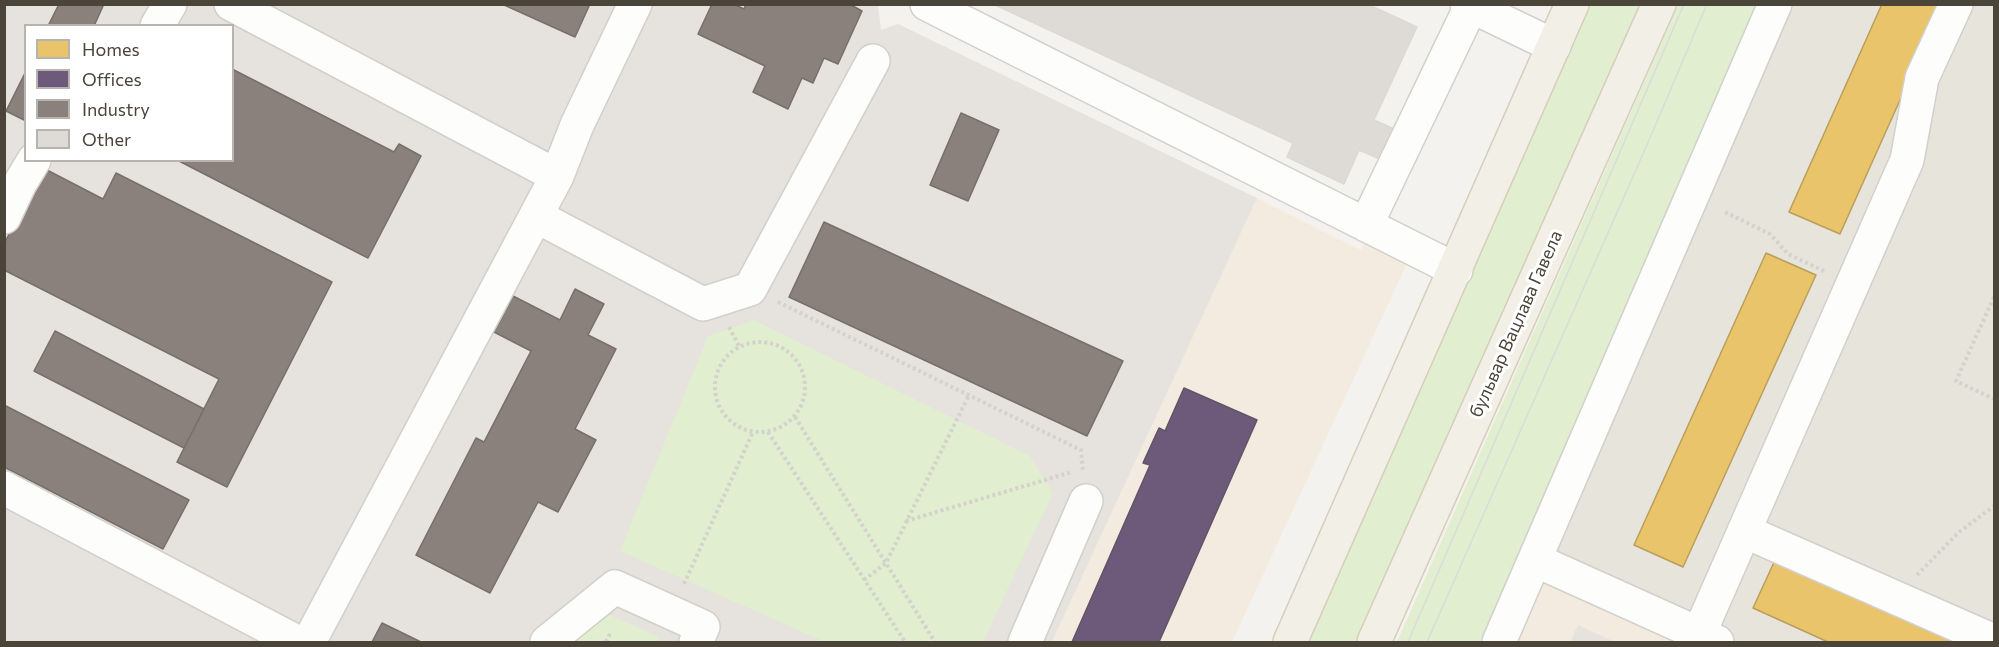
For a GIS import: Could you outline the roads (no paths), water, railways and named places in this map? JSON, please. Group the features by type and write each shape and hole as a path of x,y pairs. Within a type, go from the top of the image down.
{"main road":[{"path":"1290,642 1572,4"},
{"name":"бульвар Вацлава Гавела","path":"1374,642 1659,4"}],"street":[{"path":"158,24 170,4"},
{"path":"231,4 557,176"},
{"path":"309,642 557,176 577,125 635,4"},
{"path":"927,4 1456,270"},
{"path":"1498,642 1775,4"},
{"path":"1535,560 1708,638 1744,531 1907,159 1922,78 1956,4"},
{"path":"1366,225 1469,5 1554,46"},
{"path":"536,216 703,304 750,289 873,62"},
{"path":"4,217 33,162"},
{"path":"4,488 297,642"},
{"path":"1024,642 1086,501"},
{"path":"1744,531 1995,640"},
{"path":"547,642 615,587 703,627 696,642"}],"tram line":[{"path":"1408,642 1684,4"},
{"path":"1427,642 1707,4"}]}
